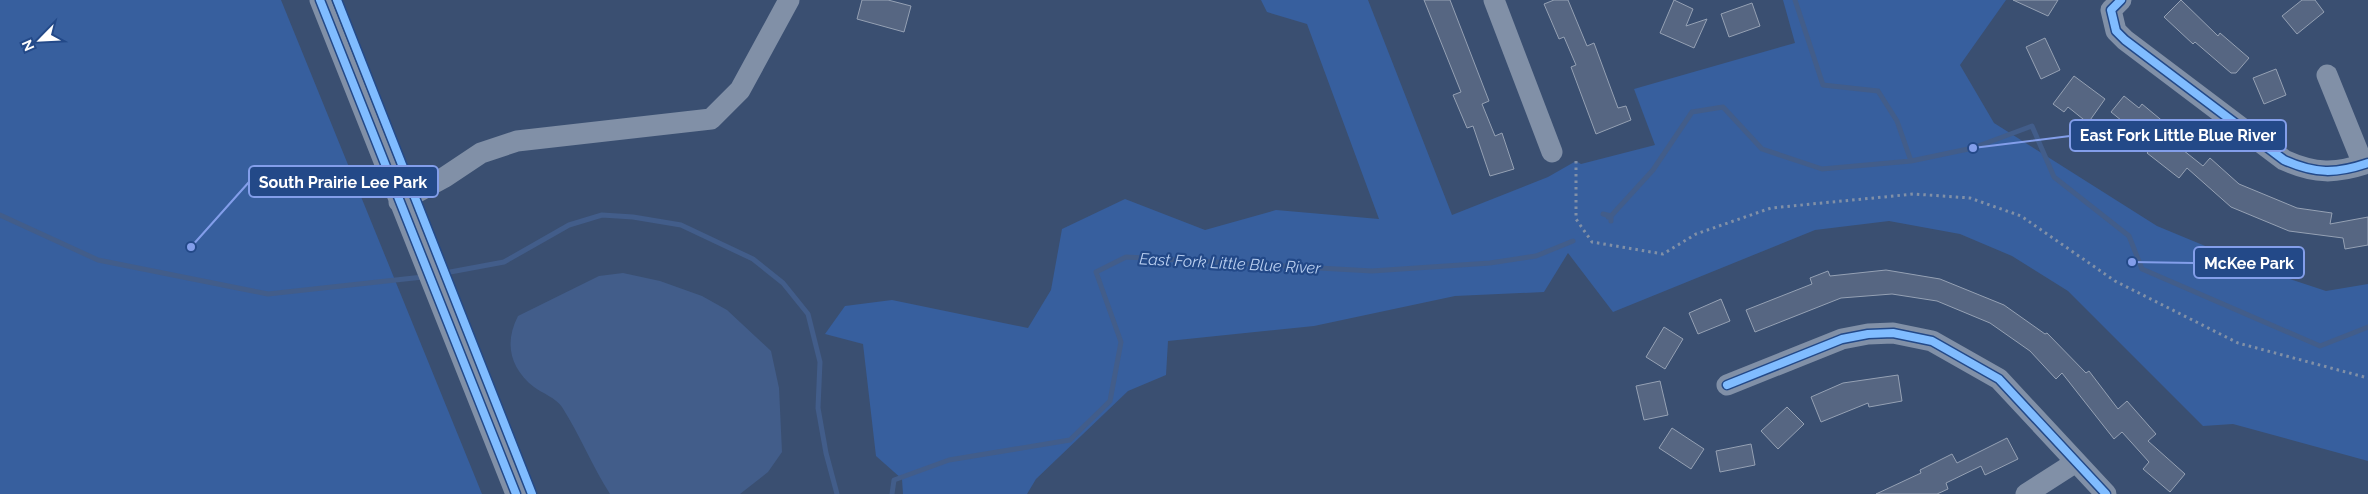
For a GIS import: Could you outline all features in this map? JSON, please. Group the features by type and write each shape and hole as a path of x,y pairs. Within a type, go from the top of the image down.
{"street":[{"path":"320,0 412,236 516,494"},
{"path":"399,202 445,177 481,153 517,140 711,119 740,90 789,0"},
{"path":"1494,0 1552,152"},
{"path":"2122,0 2111,10 2116,31 2124,40 2284,160 2304,169 2328,173 2366,164 2327,75"},
{"path":"1726,385 1842,339 1868,334 1893,333 1932,341 1999,379 2106,494"},
{"path":"2026,494 2076,462"}],"path":[{"path":"1576,161 1576,219 1592,242 1663,254 1696,234 1771,208 1914,194 1970,198 2021,216 2115,281 2238,343 2368,378"}],"shaded area":[{"path":"0,0 281,0 482,494 0,494"},
{"path":"1261,0 1368,0 1452,215 1548,177 1576,161 1581,164 1655,145 1634,89 1795,43 1783,0 2006,0 1960,65 1994,123 2157,226 2263,270 2326,291 2368,284 2368,461 2233,424 2203,426 2068,291 2012,256 1960,234 1889,221 1815,230 1613,312 1568,253 1544,292 1455,296 1314,326 1168,341 1166,375 1128,391 1036,479 1027,494 903,494 902,479 876,456 863,344 825,334 845,306 892,300 1028,328 1051,290 1062,229 1125,199 1205,230 1276,210 1379,219 1307,24 1267,12"},
{"path":"623,273 660,281 702,296 727,310 771,351 779,388 782,452 768,472 740,494 610,494 562,407 534,387 519,372 512,354 511,345 511,336 518,316 599,276"}],"building":[{"path":"862,0 888,0 911,6 904,32 857,19"},
{"path":"1424,0 1450,0 1489,101 1482,104 1495,136 1502,133 1514,169 1490,176 1473,126 1467,128 1453,95 1461,92"},
{"path":"1554,0 1568,0 1587,46 1594,43 1618,108 1626,106 1631,120 1596,134 1571,67 1576,65 1564,37 1559,39 1544,4"},
{"path":"1674,0 1693,9 1686,26 1707,19 1694,48 1660,33"},
{"path":"2013,0 2058,0 2048,16"},
{"path":"2181,0 2218,36 2220,33 2249,58 2236,73 2231,73 2195,42 2193,44 2164,17"},
{"path":"2302,0 2315,0 2324,12 2297,34 2282,16"},
{"path":"1752,3 1760,26 1729,37 1721,14"},
{"path":"2045,38 2060,70 2041,79 2026,47"},
{"path":"2276,69 2286,95 2264,104 2253,78"},
{"path":"2074,76 2105,99 2088,123 2068,107 2064,112 2053,104"},
{"path":"2124,96 2139,108 2142,104 2183,138 2178,146 2203,166 2210,158 2239,184 2297,208 2332,213 2330,224 2368,217 2368,245 2345,249 2343,238 2289,231 2231,207 2187,168 2179,178 2147,153 2153,146 2111,112"},
{"path":"1886,270 1940,279 2004,305 2045,334 2047,333 2086,373 2089,371 2118,409 2127,401 2156,434 2148,441 2185,474 2170,492 2143,469 2149,462 2122,432 2114,439 2062,373 2056,379 2030,351 1990,323 1937,301 1892,294 1841,298 1755,332 1746,310 1812,284 1810,278 1828,271 1830,276"},
{"path":"1721,299 1730,321 1698,334 1689,313"},
{"path":"1664,327 1683,339 1665,369 1646,357"},
{"path":"1898,375 1902,401 1869,407 1868,403 1821,422 1811,397 1843,383"},
{"path":"1660,381 1668,415 1644,420 1636,386"},
{"path":"1787,407 1804,424 1778,449 1761,431"},
{"path":"1672,428 1704,449 1691,469 1659,448"},
{"path":"2007,438 2018,459 1985,475 1981,466 1946,483 1948,489 1937,494 1876,494 1921,473 1920,470 1952,454 1957,463"},
{"path":"1751,444 1755,465 1720,472 1716,451"}],"waterway":[{"path":"1795,0 1823,85 1878,91 1897,121 1911,161"},
{"name":"East Fork Little Blue River","path":"1608,217 1653,170 1692,112 1723,107 1762,149 1822,169 1911,161 1973,148 2032,126 2054,177 2129,236 2142,269 2320,346 2368,327"},
{"name":"East Fork Little Blue River","path":"1603,214 1611,216 1611,221"},
{"name":"East Fork Little Blue River","path":"0,215 98,260 268,294 423,277"},
{"name":"East Fork Little Blue River","path":"434,275 504,262 569,225 602,215 633,217 681,225 753,259 783,283 808,314 820,362 818,408 826,453 837,494"},
{"name":"East Fork Little Blue River","path":"892,494 894,480 949,460 1070,440 1110,401 1121,342 1096,272 1126,257 1372,271 1490,263 1536,256 1573,241"}],"cycle path":[{"path":"320,0 516,494"},
{"path":"337,0 532,494"},
{"path":"2121,0 2111,10 2116,31 2125,40 2284,160 2306,168 2326,171 2336,171 2368,163"},
{"path":"1727,385 1842,339 1868,334 1893,333 1932,341 1999,379 2106,494"}],"place":[{"name":"East Fork Little Blue River","path":"1973,148"},
{"name":"South Prairie Lee Park","path":"191,247"},
{"name":"McKee Park","path":"2132,262"}]}
